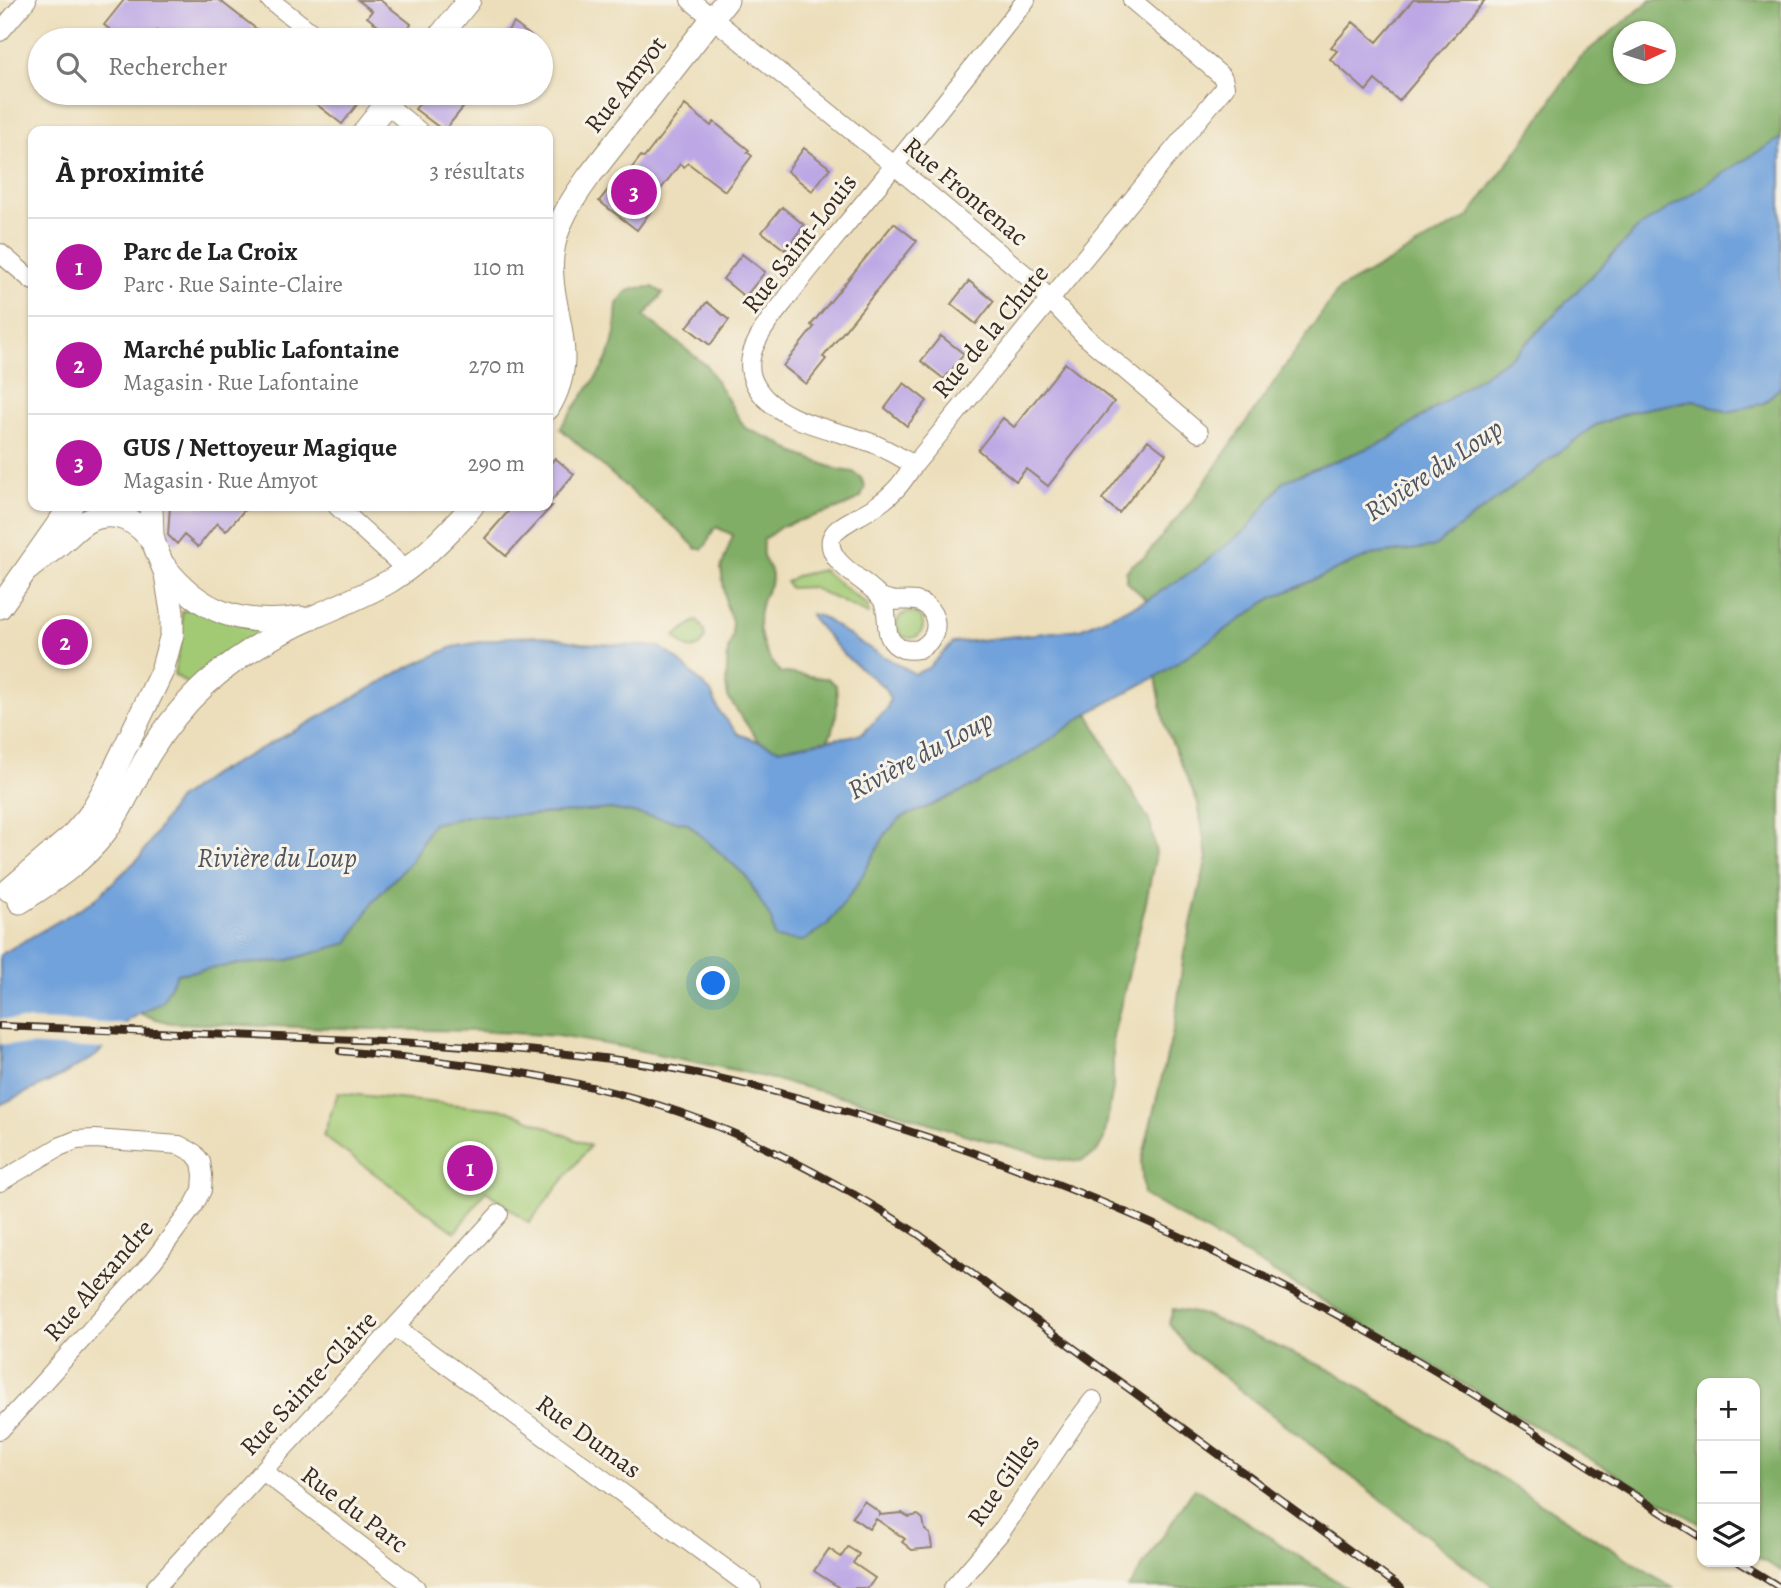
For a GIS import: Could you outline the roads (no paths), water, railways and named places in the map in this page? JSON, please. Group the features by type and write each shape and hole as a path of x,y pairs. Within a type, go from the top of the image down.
{"main road":[{"path":"446,28 468,0"},
{"name":"Rue Amyot","path":"553,238 572,199 719,9"},
{"path":"369,126 385,105"},
{"name":"Rue Amyot","path":"553,283 563,355 561,377 553,396"},
{"path":"0,607 68,511"},
{"path":"9,891 71,837 89,816 157,684 173,624 172,601 151,524 151,511"},
{"path":"9,891 68,869 93,846 113,820 159,738 192,697 208,682 247,653 407,570 467,511"},
{"path":"28,569 82,524 100,517 114,516 127,519 146,532 174,579 216,610 232,617 265,622 308,620"}],"street":[{"path":"0,32 27,0"},
{"path":"270,0 306,28"},
{"name":"Rue Frontenac","path":"690,0 719,9 895,166 1028,277 1086,337 1199,433"},
{"name":"Rue Saint-Louis","path":"914,466 872,443 806,422 766,401 755,385 750,372 750,360 755,343 763,330 796,286 1026,0"},
{"name":"Rue de la Chute","path":"879,596 837,560 831,549 831,539 841,526 879,505 895,490 1222,92 1225,82 1218,73 1132,0"},
{"path":"398,105 415,126"},
{"path":"0,253 28,277"},
{"path":"342,511 407,570"},
{"name":"Rue Alexandre","path":"0,1182 59,1147 76,1140 95,1139 179,1145 194,1153 201,1162 204,1175 202,1190 193,1208 153,1261 0,1430"},
{"name":"Rue Sainte-Claire","path":"155,1588 499,1213"},
{"name":"Rue Dumas","path":"395,1327 752,1588"},
{"name":"Rue Gilles","path":"953,1588 1001,1532 1093,1400"},
{"name":"Rue du Parc","path":"262,1471 416,1588"}],"water":[{"name":"Rivière du Loup","path":"1781,138 1781,386 1764,403 1728,412 1694,400 1633,411 1594,426 1433,547 1371,555 1272,598 1156,677 1088,713 1033,751 971,787 902,817 886,833 857,885 827,925 803,941 775,938 771,919 746,876 687,823 611,809 533,815 472,815 432,824 411,861 374,900 348,943 285,961 239,964 177,974 162,1001 129,1020 97,1055 59,1077 0,1105 0,955 93,901 140,857 177,800 213,774 401,671 453,647 509,637 544,636 581,643 660,647 676,658 711,692 719,711 738,734 778,749 862,734 887,709 890,699 884,687 845,656 811,614 822,617 915,674 928,668 953,643 1080,629 1147,600 1196,569 1248,528 1284,481 1386,441 1518,352 1638,228"}],"railway":[{"path":"0,1026 383,1041 559,1053 664,1067 751,1085 837,1109 1014,1167 1132,1215 1248,1269 1361,1328 1447,1378 1697,1535"},
{"path":"340,1051 478,1066 613,1092 701,1120 785,1157 866,1201 918,1234 1401,1588"},
{"path":"1747,1567 1781,1588"}],"place":[{"name":"GUS / Nettoyeur Magique","path":"634,192"},
{"name":"Marché public Lafontaine","path":"65,642"},
{"name":"Parc de La Croix","path":"470,1168"}]}
